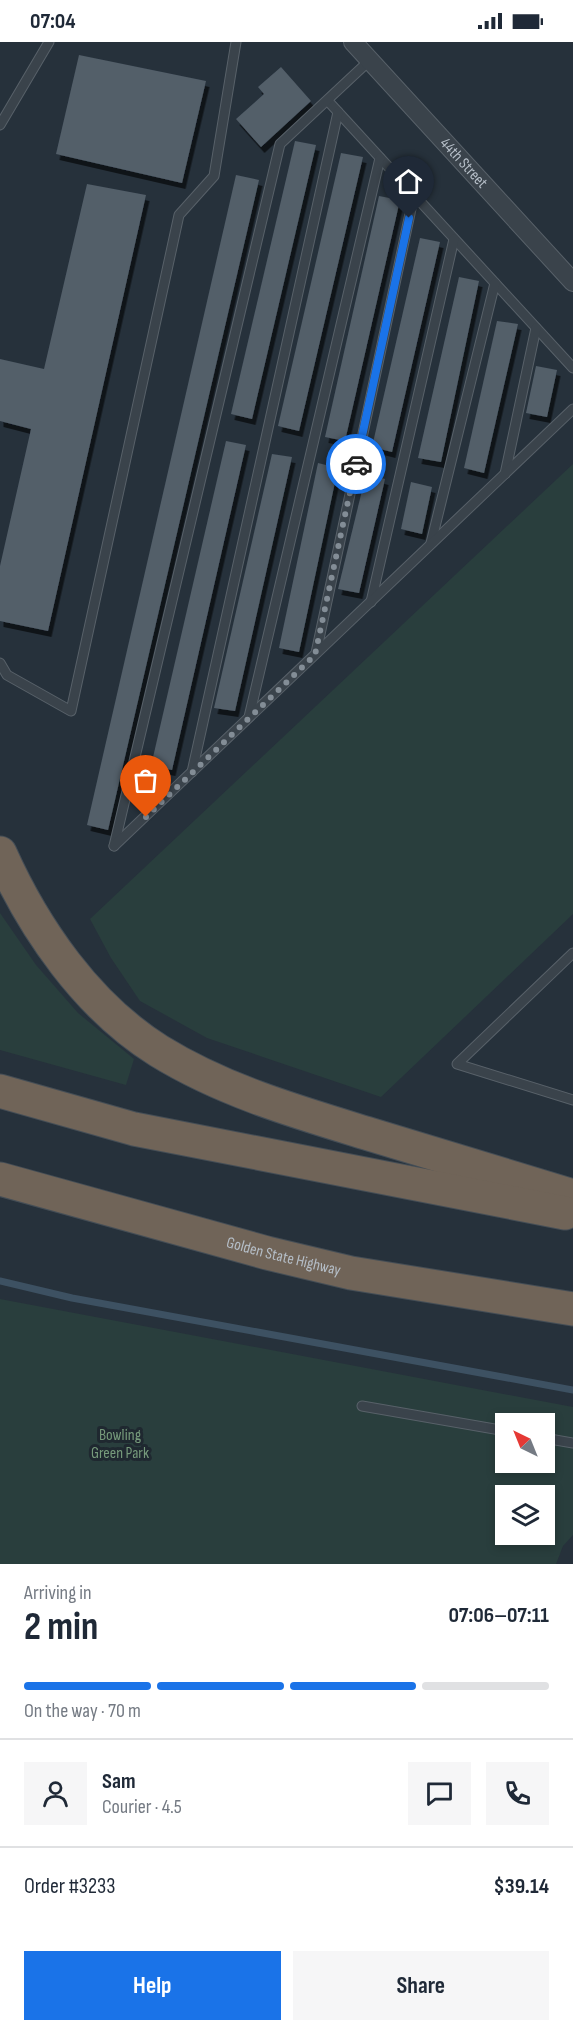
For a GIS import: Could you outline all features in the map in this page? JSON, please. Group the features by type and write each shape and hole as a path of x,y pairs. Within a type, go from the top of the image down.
{"highway":[{"path":"0,853 12,880 50,946 99,1003 158,1050 225,1086 324,1120 573,1196"},
{"path":"0,1091 134,1129 573,1214"},
{"name":"Golden State Highway","path":"8,1183 351,1273 573,1309"}],"street":[{"name":"44th Street","path":"353,42 573,282"}],"lane":[{"path":"0,125 49,42"},
{"path":"0,663 7,675 71,711 179,215 214,176 236,42"},
{"path":"370,60 280,144 114,846 573,409"},
{"path":"328,101 573,369"},
{"path":"192,772 338,112"},
{"path":"249,718 380,158"},
{"path":"315,655 414,195"},
{"path":"371,602 454,239"},
{"path":"431,545 495,283"},
{"path":"505,474 536,328"},
{"path":"573,953 457,1064 573,1100"},
{"path":"362,1406 495,1429"},
{"path":"555,1440 573,1443"}],"green space":[{"path":"573,464 573,914 381,1097 207,1038 140,1001 111,958 90,919"},
{"path":"0,913 36,965 78,1013 134,1059 126,1085 0,1050"},
{"name":"Bowling Green Park","path":"0,1299 573,1407 573,1535 563,1546 556,1564 0,1564"}],"building":[{"path":"79,55 206,81 182,183 56,154"},
{"path":"281,67 311,101 261,147 236,119 264,94 258,87"},
{"path":"295,141 316,145 252,419 231,414"},
{"path":"341,153 363,157 299,431 278,426"},
{"path":"236,175 259,180 108,830 87,825"},
{"path":"87,184 146,195 48,631 0,621 0,566 31,429 0,421 0,359 44,369"},
{"path":"379,196 400,200 345,441 325,437"},
{"path":"420,238 440,242 392,452 372,447"},
{"path":"459,277 479,281 441,462 418,458"},
{"path":"497,321 518,324 484,473 464,468"},
{"path":"536,366 557,370 547,417 526,413"},
{"path":"226,441 246,445 172,770 151,766"},
{"path":"272,454 292,457 235,711 214,708"},
{"path":"318,463 338,468 299,652 279,648"},
{"path":"366,474 385,479 359,593 338,589"},
{"path":"411,482 432,487 422,534 401,529"}],"waterway":[{"path":"0,1281 72,1298 573,1390"}],"way so far":[{"path":"146,817 315,655 356,464"}],"route":[{"path":"356,464 409,218"}]}
